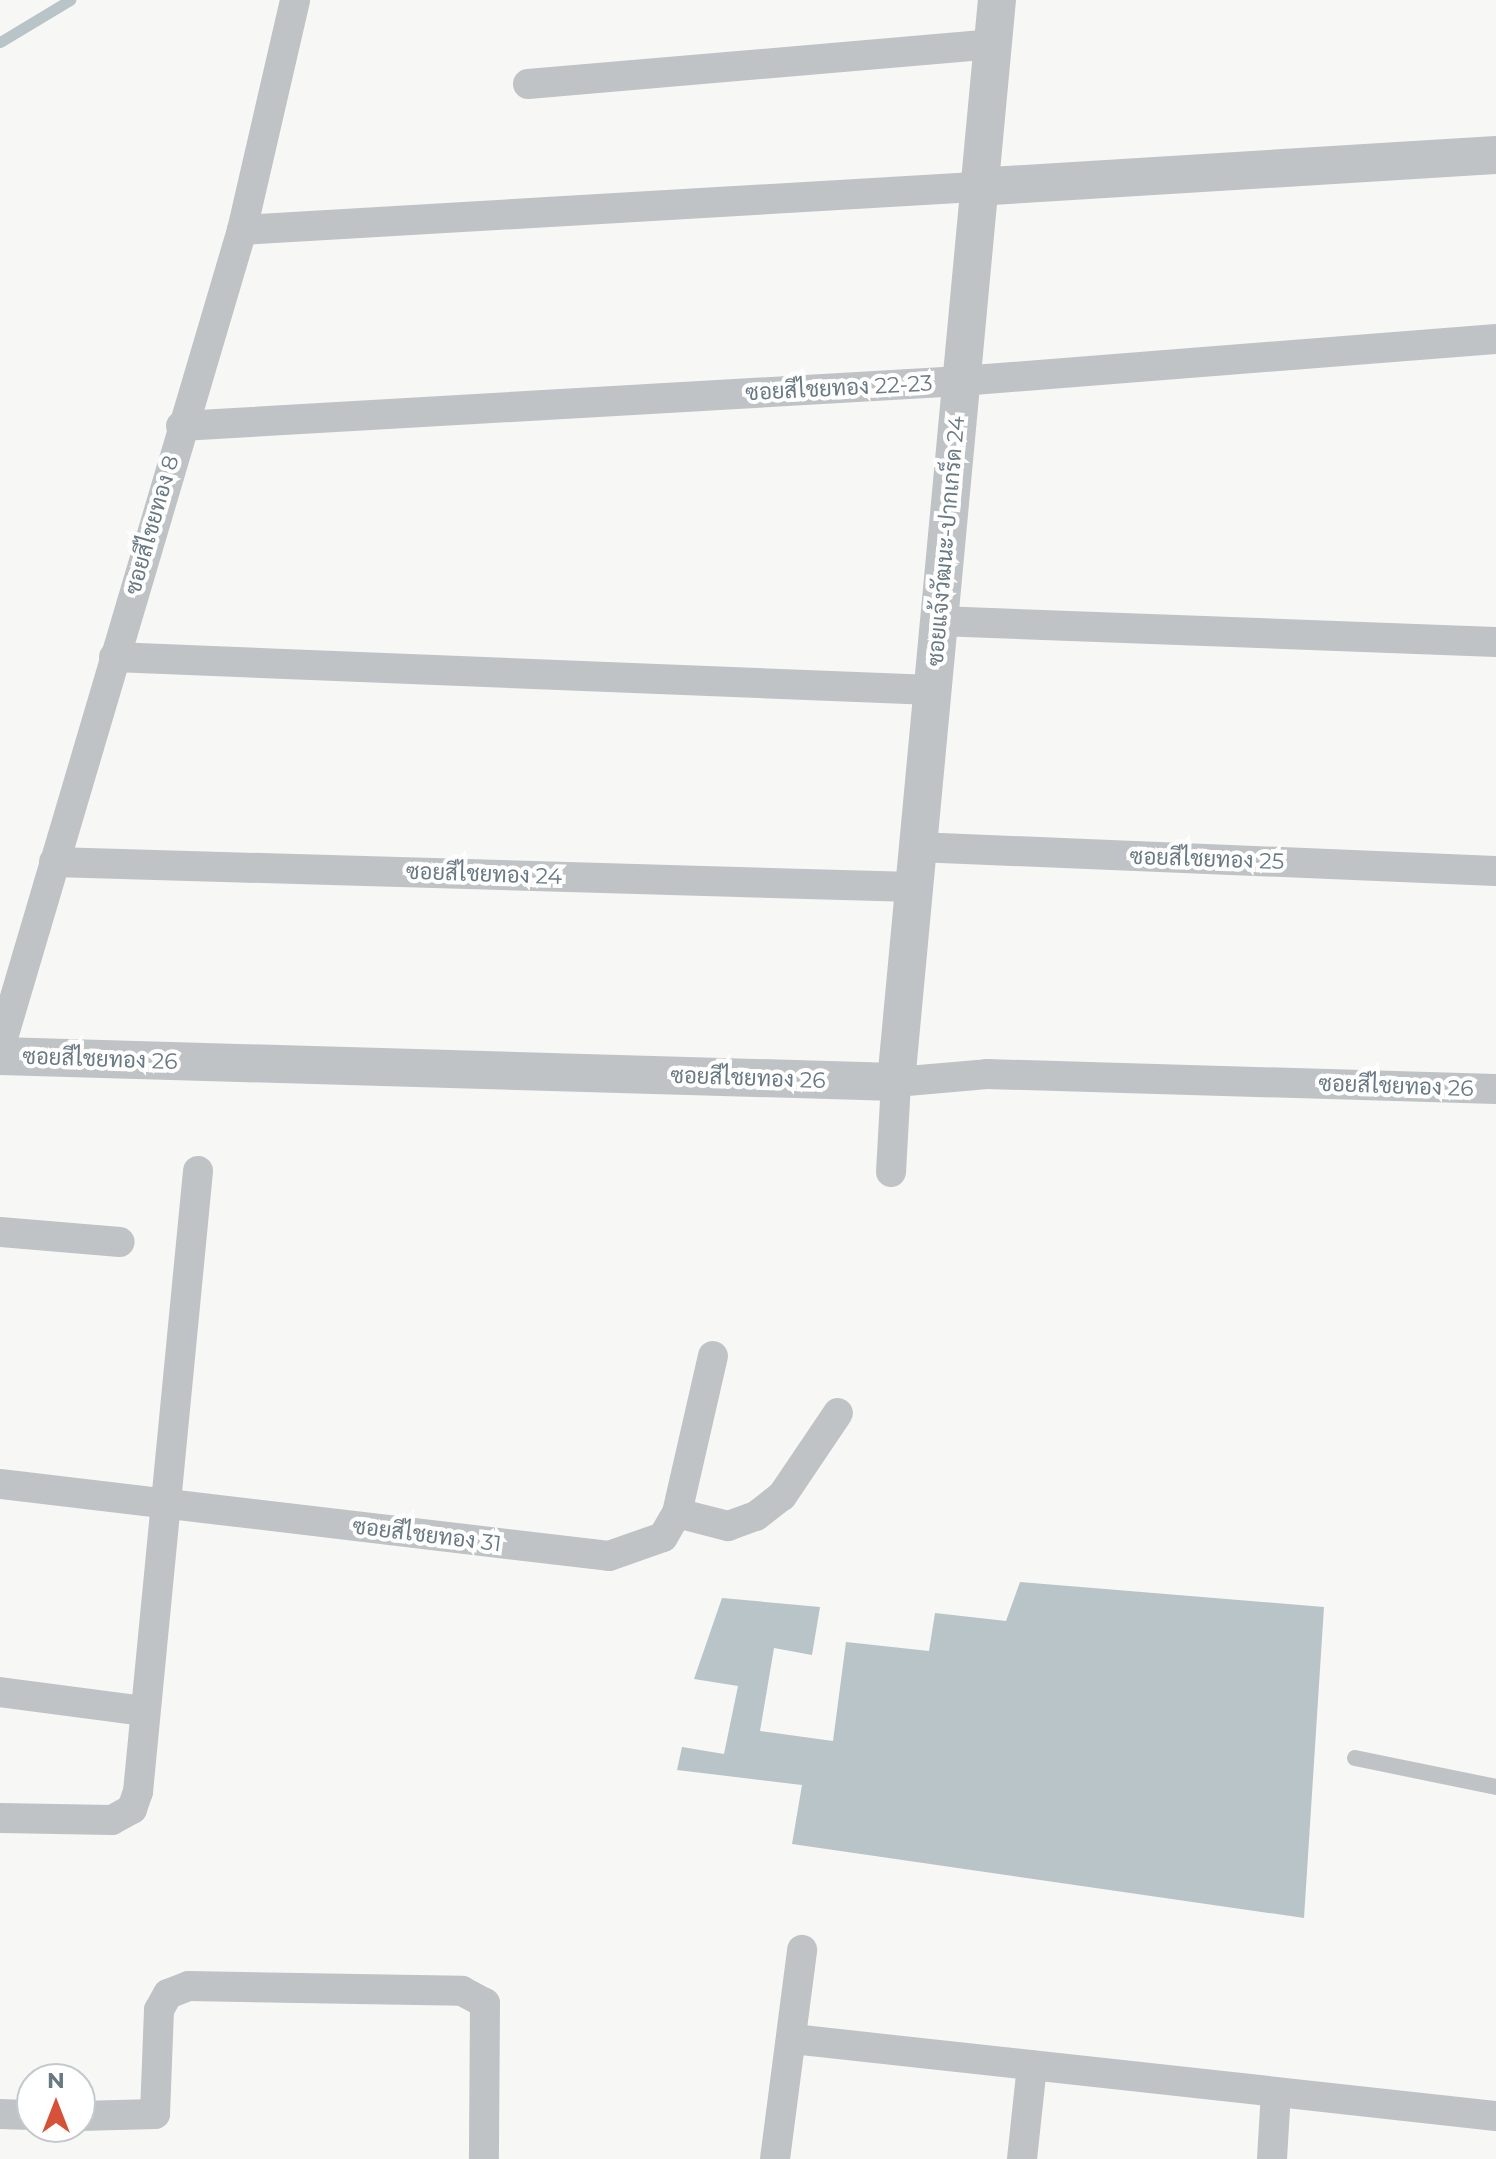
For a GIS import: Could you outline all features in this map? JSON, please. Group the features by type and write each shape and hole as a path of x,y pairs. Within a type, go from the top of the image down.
{"street":[{"name":"ซอยสีไชยทอง 8","path":"0,1048 181,426 242,230 295,0"},
{"name":"ซอยแจ้งวัฒนะ-ปากเกร็ด 24","path":"896,1082 961,381 975,187 997,0"},
{"path":"528,84 991,44"},
{"path":"242,230 1496,155"},
{"name":"ซอยสีไชยทอง 22-23","path":"181,426 961,381 1496,339"},
{"path":"938,621 1496,642"},
{"path":"114,657 932,690"},
{"name":"ซอยสีไชยทอง 25","path":"917,847 1496,871"},
{"name":"ซอยสีไชยทอง 24","path":"54,862 914,887"},
{"name":"ซอยสีไชยทอง 26","path":"0,1056 896,1082 987,1074 1496,1089"},
{"path":"891,1172 896,1082"},
{"path":"0,1818 112,1820 132,1809 145,1711 198,1171"},
{"path":"0,1232 120,1242"},
{"name":"ซอยสีไชยทอง 31","path":"0,1484 609,1556 663,1537 677,1513 713,1356"},
{"path":"677,1513 728,1526 756,1516 782,1496 838,1413"},
{"path":"0,1692 145,1711"},
{"path":"775,2159 793,2039 802,1950"},
{"path":"96,2116 155,2114 159,2010 168,1994 189,1986 462,1991 485,2003 484,2159"},
{"path":"793,2039 1496,2116"},
{"path":"1022,2159 1032,2066"},
{"path":"1272,2159 1276,2092"}],"lane":[{"path":"1355,1758 1496,1787"}],"shaded area":[{"path":"1020,1582 1324,1607 1304,1918 792,1844 802,1785 677,1770 682,1747 724,1754 738,1686 694,1679 722,1598 820,1607 812,1655 774,1648 760,1731 833,1741 846,1642 929,1651 935,1613 1006,1621"}],"waterway":[{"path":"0,42 70,0"}]}
